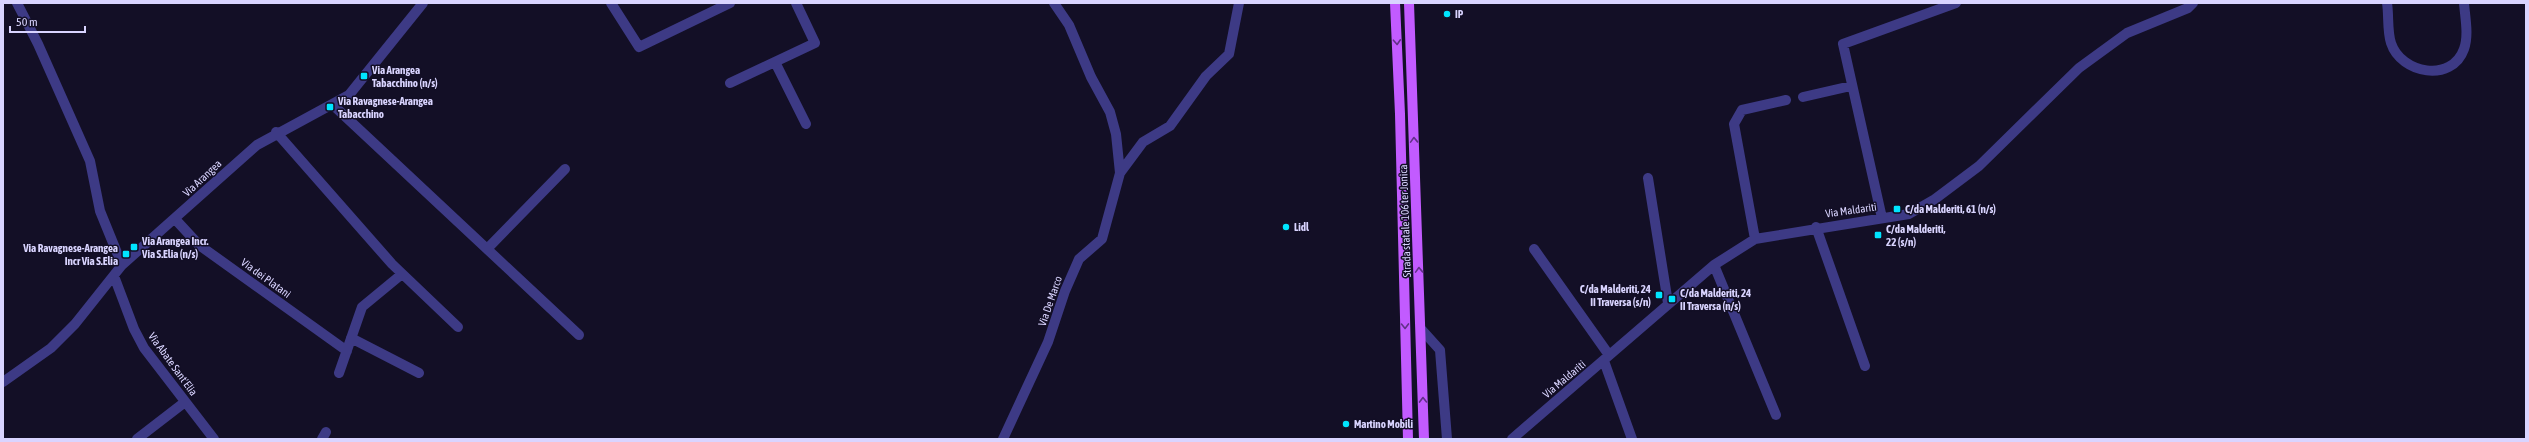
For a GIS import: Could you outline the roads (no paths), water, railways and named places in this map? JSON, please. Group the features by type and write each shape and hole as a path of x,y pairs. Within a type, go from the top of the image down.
{"main road":[{"name":"Strada statale 106 ter Jonica","path":"1395,3 1400,114 1408,439"},
{"name":"Strada statale 106 ter Jonica","path":"1410,3 1422,330 1424,439"}],"street":[{"path":"17,3 38,44 90,161 100,211 122,265"},
{"name":"Via Arangea","path":"3,382 51,348 75,324 122,265 257,144 276,132 333,105 349,95 423,3"},
{"path":"611,3 639,47 730,3"},
{"path":"730,83 815,42 796,3"},
{"path":"1120,173 1143,142 1170,126 1202,81 1229,54 1239,3"},
{"path":"1882,218 1851,86 1843,44 1956,3"},
{"name":"Via Maldariti","path":"1512,439 1607,358 1668,303 1714,265 1756,239 1816,227 1909,214 1935,199 1979,166 2079,68 2127,33 2188,8 2193,3"},
{"path":"2387,3 2391,42 2396,52 2411,67 2425,71 2441,70 2455,62 2464,49 2466,35 2464,3"},
{"path":"1060,6 1110,112 1116,134 1120,173"},
{"path":"775,62 806,124"},
{"path":"1803,96 1851,86"},
{"path":"1756,239 1734,124 1742,110 1786,100"},
{"path":"333,105 579,335"},
{"path":"276,132 402,274 458,327"},
{"path":"487,249 565,169"},
{"name":"Via De Marco","path":"1003,439 1048,342 1065,292 1079,259 1102,239 1120,173"},
{"path":"1648,178 1668,303"},
{"name":"Via dei Platani","path":"175,219 199,245 347,351"},
{"path":"1816,227 1864,366"},
{"path":"1534,249 1607,358 1632,439"},
{"path":"1714,265 1776,415"},
{"path":"340,373 362,307 402,274"},
{"name":"Via Abate Sant'Elia","path":"114,276 134,329 144,348 214,439"},
{"path":"1422,330 1440,350 1447,439"},
{"path":"351,338 419,373"},
{"path":"138,439 185,402"}],"place":[{"name":"IP","path":"1447,14"},
{"name":"Via Arangea Tabacchino (n/s)","path":"364,76"},
{"name":"Via Ravagnese-Arangea Tabacchino","path":"330,107"},
{"name":"C/da Malderiti, 61 (n/s)","path":"1897,209"},
{"name":"Lidl","path":"1286,227"},
{"name":"C/da Malderiti, 22 (s/n)","path":"1878,235"},
{"name":"Via Arangea Incr. Via S.Elia (n/s)","path":"134,247"},
{"name":"Via Ravagnese-Arangea Incr Via S.Elia","path":"126,254"},
{"name":"C/da Malderiti, 24 II Traversa (s/n)","path":"1659,295"},
{"name":"C/da Malderiti, 24 II Traversa (n/s)","path":"1672,299"},
{"name":"Martino Mobili","path":"1346,424"}]}
